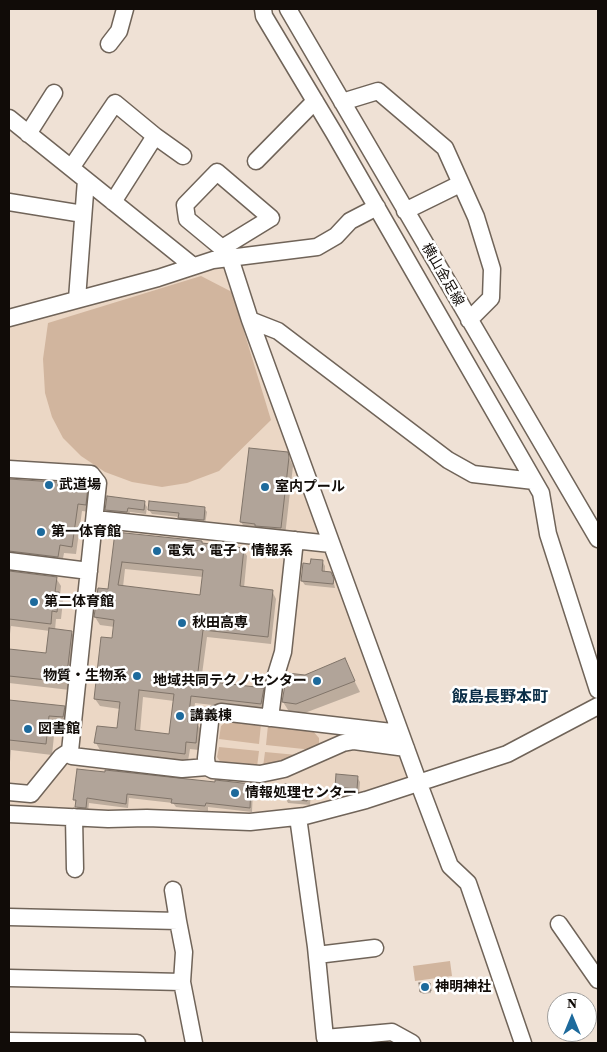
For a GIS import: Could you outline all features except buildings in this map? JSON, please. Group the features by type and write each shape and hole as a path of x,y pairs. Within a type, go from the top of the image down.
{"street":[{"path":"109,44 119,31 125,9"},
{"path":"263,9 264,16 377,207 541,493 548,534 598,690"},
{"name":"横山金足線","path":"288,9 468,320 593,519 598,539"},
{"path":"342,102 378,90 445,148 476,217 492,270 491,298 468,320"},
{"path":"28,134 54,93"},
{"path":"256,161 315,102"},
{"path":"71,168 115,103 183,156"},
{"path":"9,118 193,266"},
{"path":"9,118 9,137"},
{"path":"113,202 155,136"},
{"path":"224,255 271,218 216,172 185,205 187,219 224,255 250,320 450,866 468,883 523,1043"},
{"path":"77,300 86,180"},
{"path":"405,211 460,184"},
{"path":"9,202 83,214"},
{"path":"9,318 158,278 224,255 317,247 336,236 350,221 377,207"},
{"path":"250,320 278,331 448,460 473,474 534,481"},
{"path":"9,469 91,474 98,483 70,751 72,756 182,769 208,767 213,770 260,774 284,769 343,742 403,740"},
{"path":"95,519 331,544"},
{"path":"270,718 275,678 284,652 295,540"},
{"path":"9,561 89,571"},
{"path":"9,814 74,818 250,822 298,817 331,810 419,784 507,754 598,706"},
{"path":"208,767 206,758 210,722 212,716 220,712 311,722 403,740"},
{"path":"311,722 321,728 326,736 323,752"},
{"path":"9,792 30,794 60,757 70,751"},
{"path":"298,817 317,955 325,1038 392,1032 412,1043"},
{"path":"74,818 75,869"},
{"path":"173,890 184,952 182,982 194,1043"},
{"path":"9,918 178,921"},
{"path":"559,924 598,980"},
{"path":"317,955 375,948"},
{"path":"9,978 182,982"},
{"path":"9,1041 137,1043"}],"shaded area":[{"name":"秋田高専","path":"225,264 415,781 300,811 184,814 9,809 9,323 76,308"},
{"path":"201,276 232,292 271,420 219,471 187,483 162,487 132,482 105,472 81,456 63,438 52,417 45,393 43,359 48,323"},
{"path":"228,720 261,724 259,744 219,739 221,726"},
{"path":"268,725 312,730 319,738 319,743 313,750 266,745"},
{"path":"219,747 259,751 257,767 221,763 217,757"},
{"path":"265,752 297,755 263,767"},
{"path":"450,961 452,976 415,981 413,966"}],"place":[{"name":"武道場","path":"49,485"},
{"name":"室内プール","path":"265,487"},
{"name":"第一体育館","path":"41,532"},
{"name":"電気・電子・情報系","path":"157,551"},
{"name":"第二体育館","path":"34,602"},
{"name":"秋田高専","path":"182,623"},
{"name":"物質・生物系","path":"137,676"},
{"name":"地域共同テクノセンター","path":"317,681"},
{"name":"講義棟","path":"180,716"},
{"name":"図書館","path":"28,729"},
{"name":"情報処理センター","path":"235,793"},
{"name":"神明神社","path":"425,987"}],"district":[{"name":"飯島長野本町","path":"500,698"}]}
